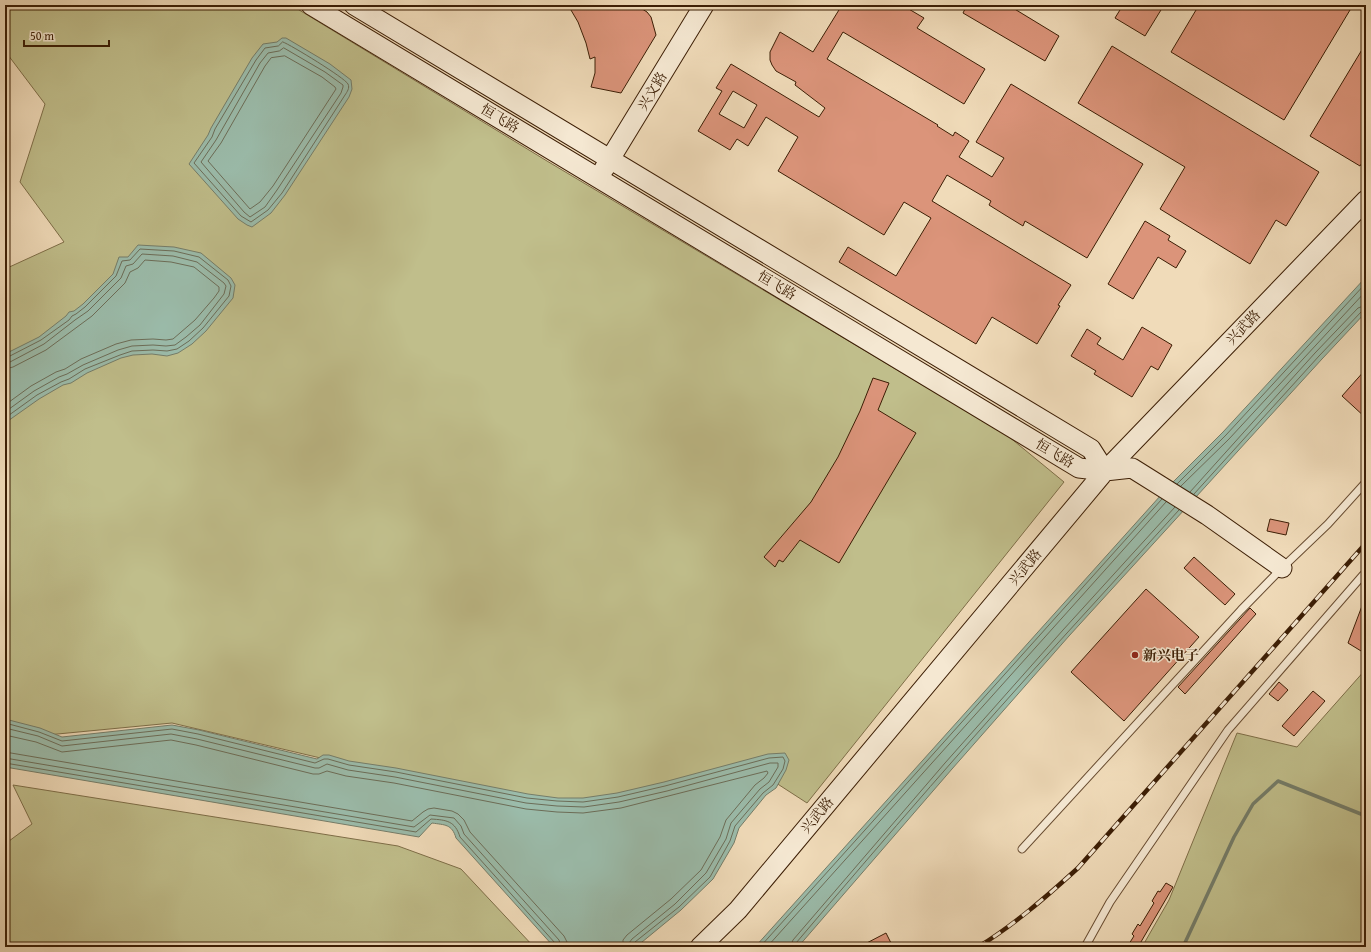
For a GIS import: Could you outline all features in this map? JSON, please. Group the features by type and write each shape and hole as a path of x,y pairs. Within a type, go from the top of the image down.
{"main road":[{"name":"恒飞路","path":"311,5 1079,468 1105,471"},
{"name":"恒飞路","path":"354,5 1091,450 1105,471"},
{"name":"兴文路","path":"598,177 704,5"},
{"name":"兴武路","path":"700,947 738,910 1105,471 1366,200"},
{"path":"1105,471 1132,468 1207,515 1282,568"}],"lane":[{"path":"1022,849 1241,610 1328,524 1366,482"},
{"path":"1085,947 1110,902 1228,730 1363,575"}],"shaded area":[{"path":"5,5 291,5 547,161 1008,436 1064,482 807,803 756,770 629,806 520,805 172,723 47,735 5,728 5,269 64,242 20,182 45,104 5,51"},
{"path":"1366,669 1366,947 1142,947 1169,900 1237,733 1297,747"},
{"path":"13,785 398,846 461,869 534,947 5,947 5,844 32,824"}],"water":[{"path":"282,38 286,38 330,64 351,80 352,89 349,97 285,195 271,213 252,227 238,219 189,164 208,135 252,58 263,44 277,42"},
{"path":"138,245 174,247 201,253 231,278 235,285 233,298 206,331 192,344 178,353 167,356 152,354 133,355 121,358 87,373 71,383 63,385 39,399 5,423 5,354 39,337 69,312 74,311 83,304 113,274 119,257 128,257"},
{"path":"1366,277 1366,312 1069,636 798,947 755,947 1170,485 1223,432"},
{"path":"5,719 40,728 62,737 172,725 199,730 317,759 323,755 329,755 349,761 396,768 528,794 558,798 583,798 617,793 768,754 785,753 789,760 786,770 776,788 766,795 739,828 734,843 713,879 681,910 636,947 554,947 456,838 452,830 447,826 432,823 419,837 5,767"}],"building":[{"path":"568,5 636,5 647,12 651,17 656,35 621,93 591,87 595,73 595,57 590,59 578,22"},
{"path":"842,5 902,5 924,18 917,28 985,69 964,104 843,32 827,59 938,125 937,126 953,136 955,132 969,141 959,157 992,177 1004,158 976,142 1011,84 1143,164 1087,258 1025,221 1023,226 989,205 991,201 947,175 932,201 1071,285 1058,305 1060,306 1037,344 992,317 976,344 839,262 848,247 896,276 931,218 904,202 884,235 778,171 798,137 766,117 748,146 737,139 730,150 698,131 722,91 716,88 731,64 819,117 825,108 795,85 796,82 776,71 770,60 770,52 780,32 813,52","holes":["733,91 757,105 744,128 719,114"]},
{"path":"967,5 1008,5 1059,36 1045,61 963,13"},
{"path":"1123,5 1164,5 1145,36 1115,18"},
{"path":"1199,5 1342,5 1350,10 1284,120 1171,52"},
{"path":"1366,43 1366,156 1360,166 1310,136"},
{"path":"1112,46 1319,172 1286,226 1276,220 1250,264 1160,209 1185,167 1078,103"},
{"path":"1145,221 1170,236 1168,240 1186,251 1176,268 1158,257 1133,299 1108,284"},
{"path":"1142,327 1172,345 1158,370 1151,366 1132,397 1094,374 1096,371 1071,356 1087,329 1101,338 1097,344 1123,360"},
{"path":"1366,369 1366,418 1342,396"},
{"path":"873,378 889,383 878,410 916,433 839,563 800,540 783,562 779,560 775,567 764,557 811,502 838,457 860,411"},
{"path":"1270,519 1289,523 1286,535 1267,531"},
{"path":"1194,557 1235,594 1225,605 1184,568"},
{"name":"新兴电子","path":"1146,589 1199,637 1124,721 1071,672"},
{"path":"1366,598 1366,654 1348,643"},
{"path":"1250,608 1256,614 1185,694 1178,687"},
{"path":"1279,682 1288,690 1278,701 1269,694"},
{"path":"1313,691 1325,701 1294,736 1282,726"},
{"path":"1166,883 1173,887 1138,947 1127,947 1134,936 1132,934 1138,924 1140,926 1154,903 1152,901 1158,891 1160,892"},
{"path":"886,933 893,947 859,947"}],"waterway":[{"path":"1183,947 1234,837 1253,804 1278,781 1366,816"}],"railway":[{"path":"978,947 1017,920 1078,868 1366,543"}],"place":[{"name":"新兴电子","path":"1135,655"}]}
